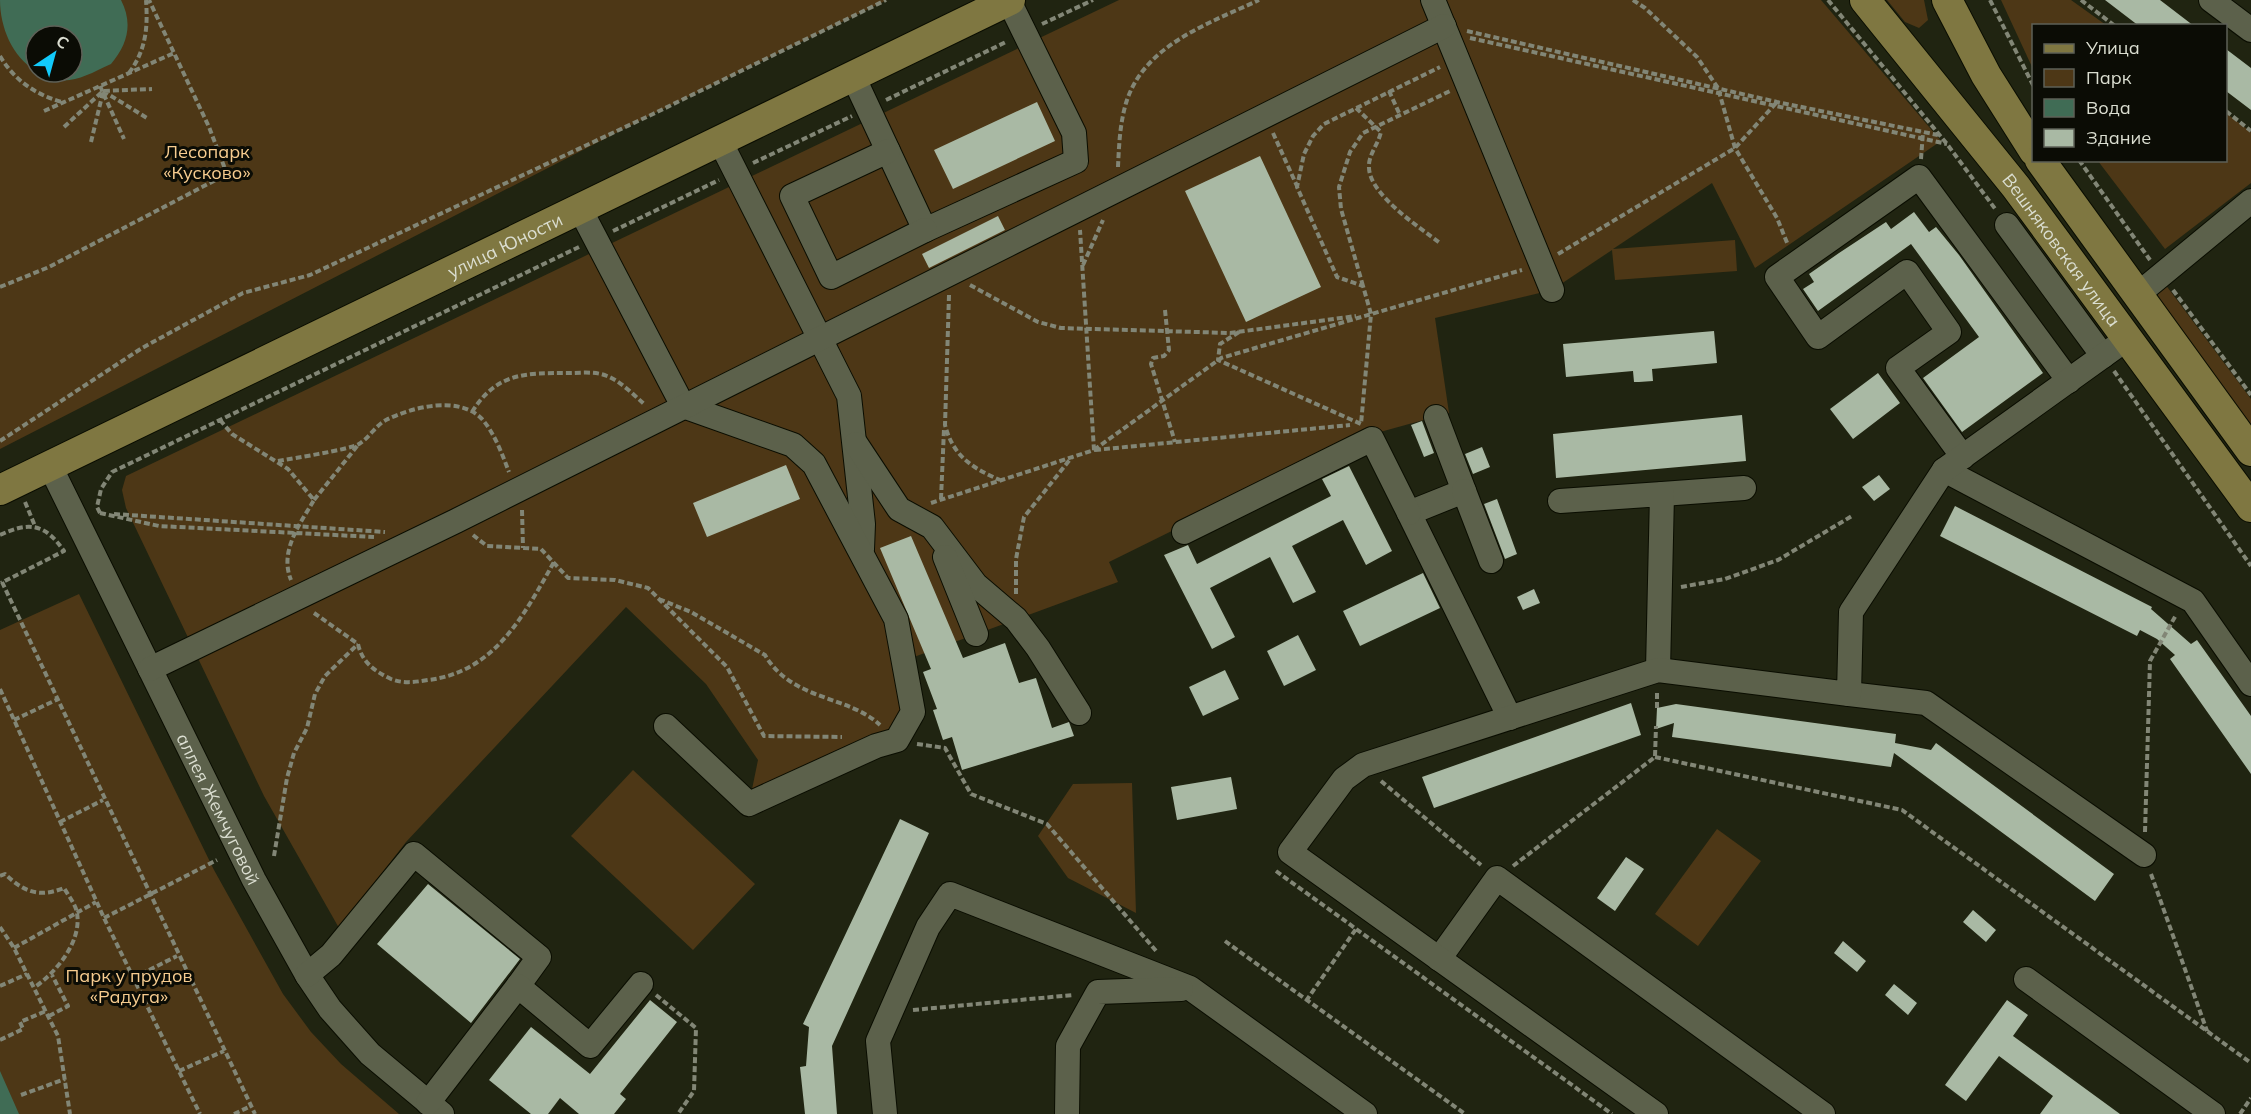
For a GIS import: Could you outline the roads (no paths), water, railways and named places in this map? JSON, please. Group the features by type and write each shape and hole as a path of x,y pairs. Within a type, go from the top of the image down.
{"main road":[{"name":"улица Юности","path":"0,490 1010,0"},
{"name":"Вешняковская улица","path":"1864,0 2016,187 2251,507"},
{"name":"Вешняковская улица","path":"1947,0 1986,75 2032,148"},
{"name":"Вешняковская улица","path":"2041,162 2251,451"}],"street":[{"path":"888,151 792,196 831,277 925,230 1076,161 1074,133 1010,0"},
{"path":"1433,0 1552,290"},
{"path":"2211,0 2251,30"},
{"path":"150,669 456,521 1265,116 1445,30"},
{"path":"853,76 925,230"},
{"path":"720,141 849,396 863,524 862,552"},
{"path":"2069,381 1919,177 1777,277 1818,337 1907,272 1949,332 1898,368 1954,464 2193,601 2251,684"},
{"path":"2137,295 2251,201"},
{"path":"580,209 683,406 793,445 813,464 896,619 913,712 886,743 748,804 666,726"},
{"path":"2007,225 2103,356"},
{"path":"1849,694 1851,612 1954,464 2128,338"},
{"path":"1436,417 1491,561"},
{"path":"1184,532 1365,432 1372,439 1510,718"},
{"path":"854,439 899,509 932,527 976,585 1016,620 1038,648 1079,713"},
{"name":"аллея Жемчуговой","path":"50,466 254,880 307,975 330,1009 370,1054 435,1108"},
{"path":"1560,501 1744,488"},
{"path":"1409,513 1464,491"},
{"path":"1658,670 1662,494"},
{"path":"932,527 976,634"},
{"path":"1656,1114 1290,852 1344,779 1363,765 1658,670 1926,703 2144,855"},
{"path":"307,975 331,955 414,854 539,957 435,1108"},
{"path":"1438,959 1497,878 1823,1114"},
{"path":"885,1114 878,1041 928,927 950,894 1190,988 1365,1114"},
{"path":"2026,979 2213,1114"},
{"path":"518,986 590,1046 641,984"},
{"path":"1067,1114 1068,1046 1098,992 1190,988"}],"water":[{"path":"0,0 121,0 127,17 127,33 121,49 111,64 84,77 84,24 24,24 24,62 9,40 2,21"},
{"path":"0,1071 19,1114 0,1114"}],"park label":[{"name":"Лесопарк «Кусково»","path":"207,161"},
{"name":"Парк у прудов «Радуга»","path":"129,985"}]}
